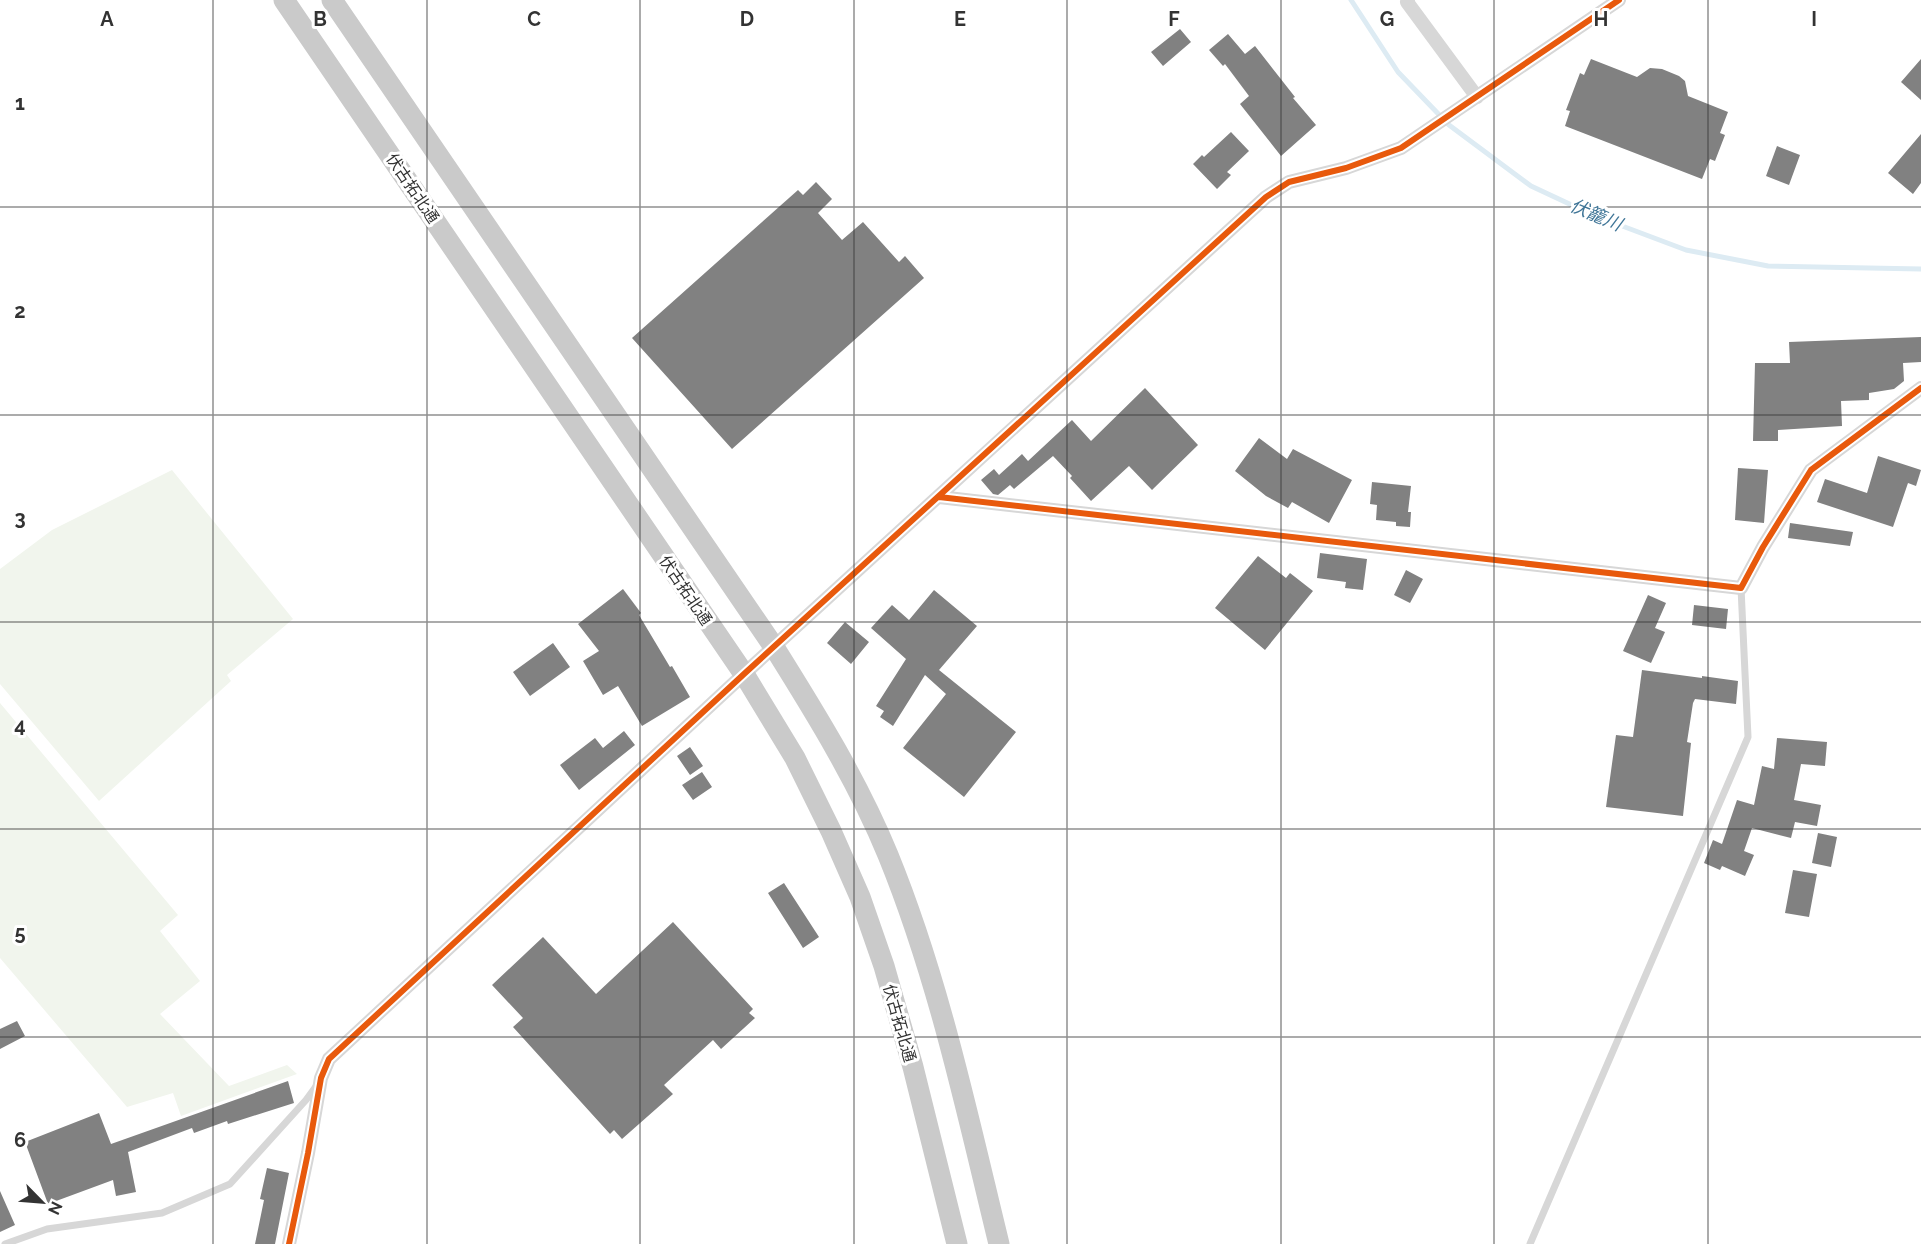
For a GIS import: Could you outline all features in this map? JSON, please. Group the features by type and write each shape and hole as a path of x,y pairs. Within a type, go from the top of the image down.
{"main road":[{"name":"伏古拓北通","path":"284,0 744,674 795,758 860,897 884,966 913,1067 957,1244"},
{"path":"332,0 774,647 816,714 856,788 887,854 916,928 939,1002 999,1244"}],"street":[{"path":"1408,0 1407,2 1473,100"},
{"path":"289,1244 321,1078 329,1059 744,674 1266,197 1289,182 1346,168 1401,148 1619,0"},
{"path":"939,497 1741,588 1763,547 1811,470 1921,388"}],"lane":[{"path":"1530,1244 1748,737 1741,588"},
{"path":"5,1244 47,1229 162,1213 230,1184 306,1100 321,1078"}],"shaded area":[{"path":"172,470 293,619 227,675 231,681 99,801 0,684 0,569 52,530"},
{"path":"0,703 178,915 160,931 200,981 160,1014 229,1086 287,1065 297,1074 181,1116 173,1093 127,1107 0,958"}],"building":[{"path":"1180,29 1191,42 1163,66 1151,52"},
{"path":"1228,34 1245,54 1255,46 1316,125 1281,156 1240,104 1249,96 1225,64 1223,66 1209,50"},
{"path":"1591,59 1637,77 1650,68 1662,69 1685,81 1688,96 1728,112 1720,133 1725,135 1715,161 1710,159 1702,179 1565,126 1570,111 1566,110 1580,73 1584,75"},
{"path":"1921,59 1921,100 1901,82"},
{"path":"1231,132 1249,151 1227,172 1231,175 1217,189 1193,164"},
{"path":"1921,134 1921,183 1913,194 1888,173"},
{"path":"1777,146 1800,155 1789,185 1766,176"},
{"path":"816,182 832,199 818,213 842,240 863,222 899,262 905,256 924,278 732,449 632,338 798,190 803,195"},
{"path":"1921,337 1921,362 1903,363 1904,381 1894,389 1869,393 1869,400 1841,401 1842,426 1778,430 1778,441 1753,441 1755,363 1790,363 1789,342"},
{"path":"1145,388 1198,445 1152,490 1129,466 1091,501 1053,456 1014,489 1010,485 998,495 993,494 981,480 994,469 999,475 1022,454 1028,461 1072,420 1091,441"},
{"path":"1259,438 1287,459 1293,449 1352,480 1329,523 1292,502 1288,508 1266,496 1235,471"},
{"path":"1878,456 1921,470 1916,486 1908,483 1893,527 1817,502 1825,479 1867,493"},
{"path":"1738,468 1768,470 1764,523 1735,520"},
{"path":"1372,482 1411,486 1408,512 1411,512 1410,527 1396,526 1396,522 1376,520 1377,505 1370,504"},
{"path":"1790,523 1853,532 1850,546 1788,538"},
{"path":"1320,553 1367,559 1363,590 1345,588 1346,582 1317,578"},
{"path":"1258,556 1286,578 1290,573 1313,591 1265,650 1215,608"},
{"path":"1406,570 1423,579 1410,603 1394,595"},
{"path":"623,589 641,613 639,615 690,697 642,726 618,686 603,695 583,661 599,651 578,624"},
{"path":"934,590 977,626 939,670 1016,732 964,797 903,748 946,694 925,675 893,726 880,717 884,711 876,706 906,659 871,628 892,605 909,620"},
{"path":"1648,595 1666,603 1655,628 1665,632 1651,663 1623,651"},
{"path":"1694,605 1728,609 1726,629 1692,625"},
{"path":"845,622 869,642 851,664 827,643"},
{"path":"553,643 570,667 530,696 513,672"},
{"path":"1642,670 1738,681 1736,704 1695,699 1693,703 1687,742 1691,743 1683,816 1606,807 1616,735 1633,737"},
{"path":"624,731 635,745 579,790 560,765 595,738 603,748"},
{"path":"1777,738 1827,742 1825,766 1801,764 1794,800 1821,805 1817,826 1795,822 1791,838 1752,828 1744,851 1754,855 1745,876 1722,866 1720,870 1704,863 1713,840 1722,844 1737,800 1754,805 1762,766 1774,769"},
{"path":"690,747 703,766 690,775 677,756"},
{"path":"702,772 712,787 693,800 682,785"},
{"path":"1818,833 1837,837 1831,867 1812,863"},
{"path":"1793,870 1817,874 1809,917 1785,913"},
{"path":"784,883 819,937 803,948 768,893"},
{"path":"673,922 753,1009 749,1013 755,1018 721,1049 713,1040 664,1085 673,1094 622,1139 614,1130 610,1134 513,1027 523,1018 492,985 543,937 596,994"},
{"path":"17,1021 25,1036 0,1049 0,1029"},
{"path":"288,1081 294,1103 228,1124 227,1121 194,1133 192,1128 128,1152 136,1192 116,1196 113,1180 48,1204 25,1142 99,1113 111,1144"},
{"path":"267,1168 289,1173 275,1244 255,1244 264,1200 260,1199"},
{"path":"0,1191 15,1225 0,1232"}],"waterway":[{"name":"伏籠川","path":"1351,0 1398,72 1449,125 1531,186 1593,215 1686,250 1768,266 1921,269"}],"cycle path":[{"path":"289,1244 321,1078 329,1059 744,674 1266,197 1289,182 1346,168 1401,148 1619,0"},
{"path":"939,497 1741,588 1763,547 1811,470 1921,388"}]}
